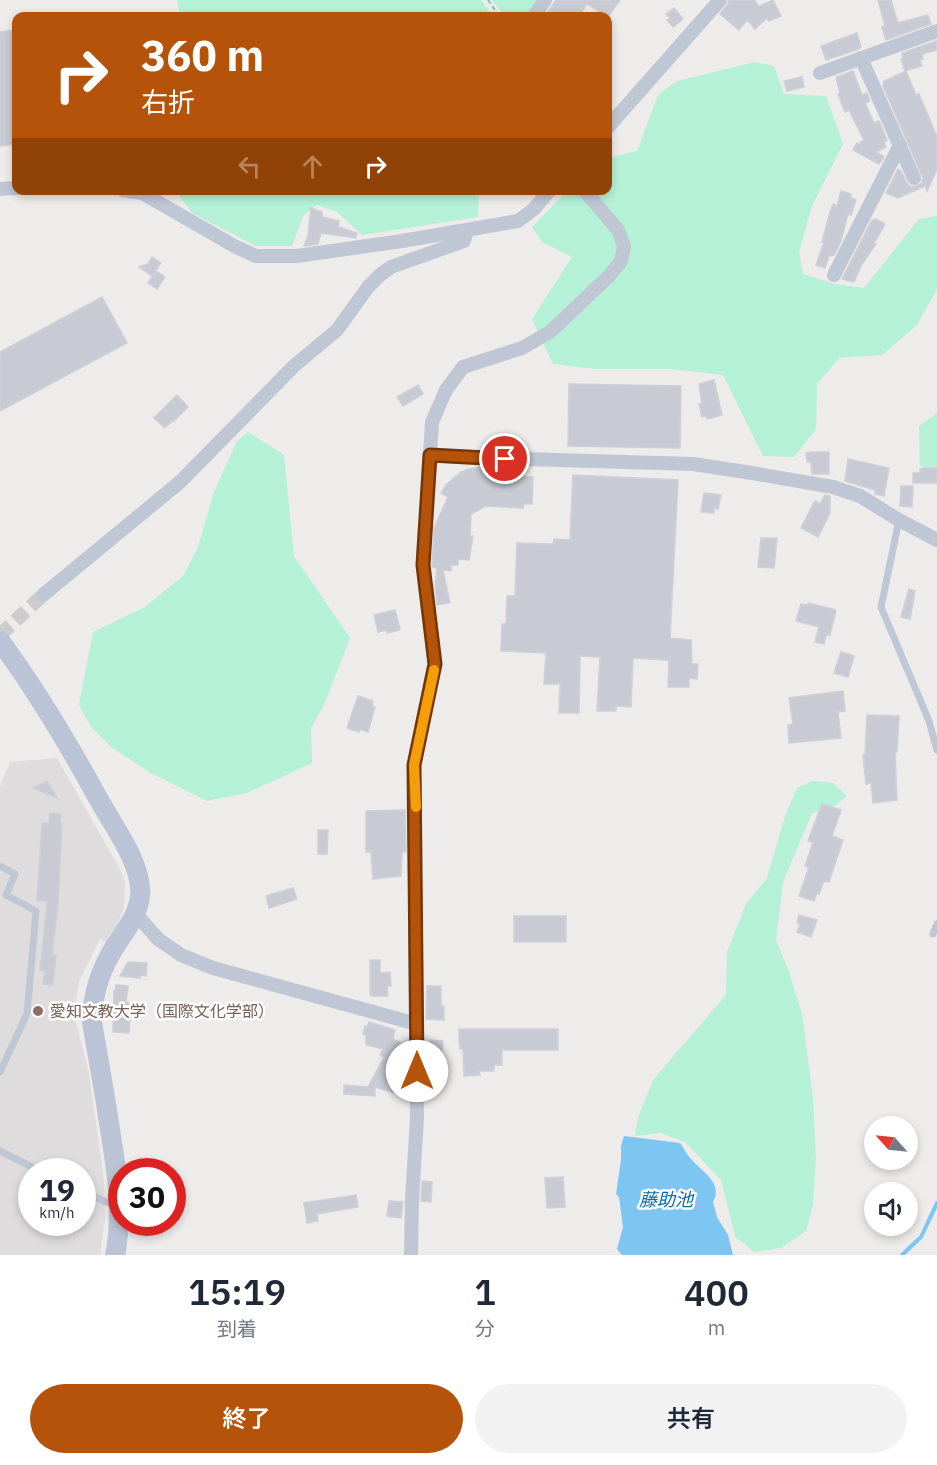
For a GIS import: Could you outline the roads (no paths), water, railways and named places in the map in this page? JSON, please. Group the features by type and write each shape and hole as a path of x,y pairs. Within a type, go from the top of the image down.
{"street":[{"path":"612,122 720,0"},
{"path":"820,73 937,31"},
{"path":"861,58 914,178"},
{"path":"612,110 622,111"},
{"path":"834,275 900,145"},
{"path":"145,195 256,256 297,256 518,221 534,209 546,195"},
{"path":"411,1255 417,1118 414,765 435,664 423,565 432,422 446,390 463,367 522,348 550,332 609,276 621,261 624,246 618,230 588,195"},
{"path":"43,595 180,482 294,366 337,330 368,287 380,275 391,267 464,241 467,230"},
{"path":"430,455 458,458 705,466 833,487 860,496 937,540"},
{"path":"0,641 72,750 125,844 136,872 140,896 135,913 110,955 95,990 92,1005 92,1023 114,1158"},
{"path":"135,913 158,939 181,955 213,968 417,1024"},
{"path":"115,1255 118,1236"}],"lane":[{"path":"899,520 881,607 929,721 937,750"},
{"path":"0,866 15,874 6,895 36,911 27,1014 0,1072"},
{"path":"933,934 937,924"},
{"path":"0,1151 18,1160"}],"water":[{"name":"藤助池","path":"624,1136 680,1143 714,1183 716,1195 713,1202 717,1217 728,1235 733,1255 622,1255 617,1249 623,1227 619,1197 616,1194"}],"waterway":[{"path":"902,1255 921,1237 937,1203"}],"tunnel":[{"path":"0,635 43,595"}],"place":[{"name":"愛知文教大学（国際文化学部）","path":"38,1011"}]}
